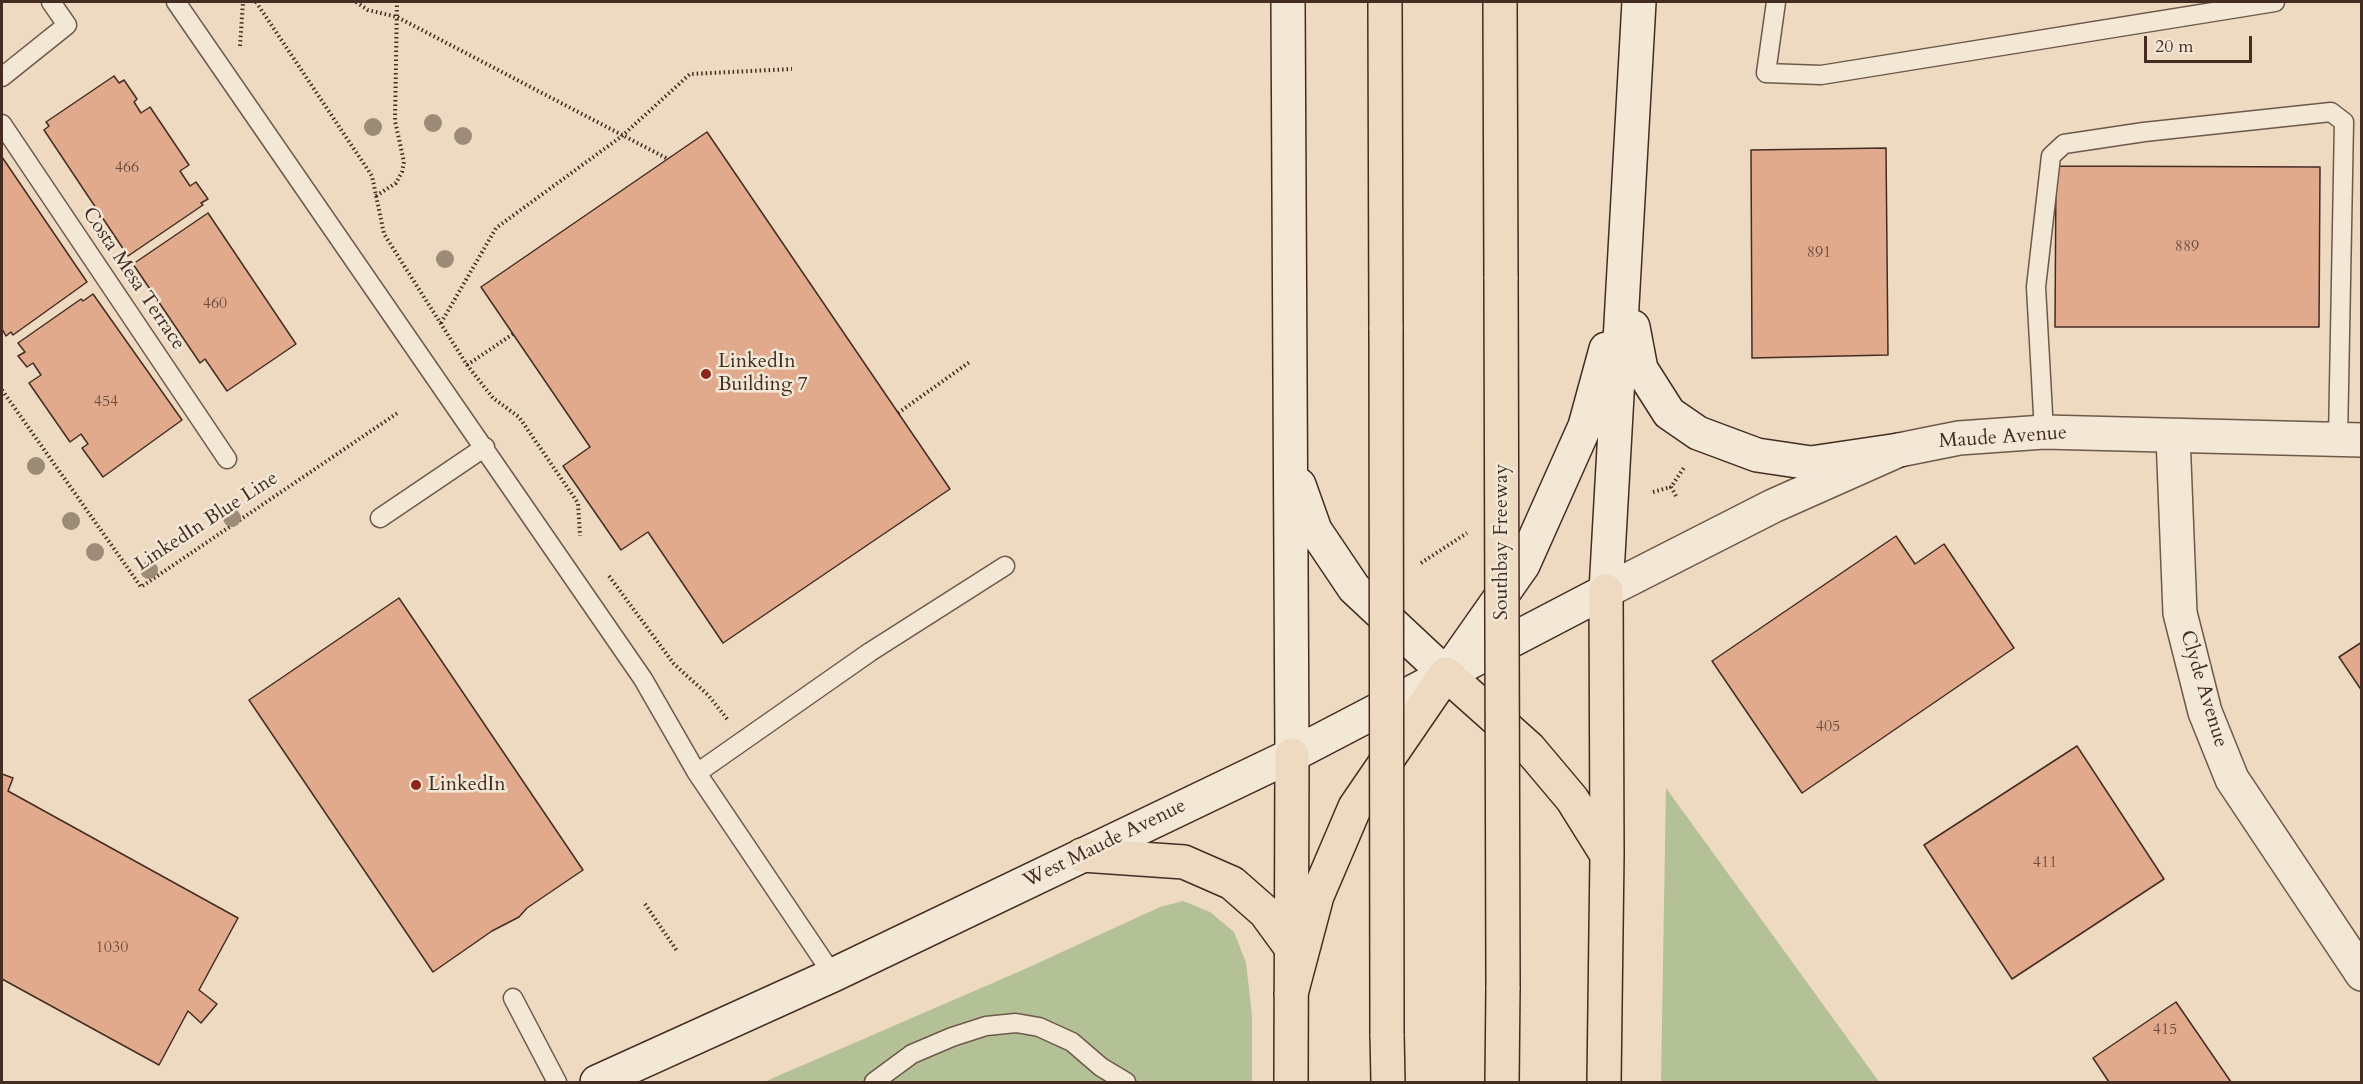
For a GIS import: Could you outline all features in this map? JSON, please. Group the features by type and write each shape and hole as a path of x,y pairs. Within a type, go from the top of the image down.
{"highway":[{"path":"1385,2 1388,1083"},
{"name":"Southbay Freeway","path":"1500,2 1502,1083"},
{"path":"1604,1083 1607,855 1606,591"},
{"path":"1291,994 1317,896 1355,807 1446,674 1529,748 1572,799 1607,855"},
{"path":"1291,1083 1292,755"},
{"path":"1082,855 1184,862 1232,883 1265,912 1292,949"}],"main road":[{"path":"1288,2 1292,755"},
{"path":"1606,591 1639,2"},
{"path":"1291,464 1315,530 1354,588 1446,674 1522,566 1562,482 1585,426 1624,284"},
{"path":"1624,284 1641,369 1669,413 1698,433 1757,455 1811,463 1899,450"},
{"name":"Maude Avenue","path":"1606,591 1773,506 1899,450 1959,438 2044,432 2350,440"},
{"name":"Clyde Avenue","path":"2174,436 2180,613 2205,712 2232,779 2361,974"},
{"name":"West Maude Avenue","path":"597,1083 833,975 1292,755 1606,591"}],"lane":[{"path":"2,77 67,25 51,2"},
{"path":"176,2 643,679 697,773 833,975"},
{"path":"1776,2 1766,73 1821,75 2275,2"},
{"path":"2044,432 2036,287 2051,156 2064,144 2144,132 2331,112 2344,122 2350,440"},
{"name":"Costa Mesa Terrace","path":"2,124 227,459"},
{"path":"380,518 485,447"},
{"path":"697,773 870,652 1005,566"},
{"path":"513,998 557,1083"},
{"path":"874,1083 912,1054 952,1037 986,1026 1016,1023 1039,1027 1072,1042 1101,1067 1126,1083"}],"path":[{"path":"256,2 372,176 384,234 467,365 493,398 519,417 578,503 579,536 586,545"},
{"path":"356,2 368,10 397,17 668,159"},
{"path":"376,196 396,183 404,162 395,121 397,2"},
{"path":"441,323 496,228 622,136 690,74 792,69"},
{"path":"467,365 513,334"},
{"path":"898,413 971,361"},
{"name":"LinkedIn Blue Line","path":"2,390 141,587 399,411"},
{"path":"1653,492 1671,487 1689,459"},
{"path":"1671,487 1676,496"},
{"path":"1416,567 1476,528"},
{"path":"606,573 674,664 708,695 728,720"},
{"path":"645,904 677,951"}],"green space":[{"path":"1666,788 1877,1079 1879,1082 1661,1082"},
{"path":"1183,901 1210,912 1234,932 1246,963 1252,1015 1252,1082 764,1082 1025,969 1160,907"}],"building":[{"path":"114,76 119,83 124,80 137,99 134,102 141,113 150,107 189,165 180,171 190,186 196,182 208,199 201,203 203,205 128,256 44,130 49,126 46,122"},
{"name":"LinkedIn Building 7","path":"707,132 950,489 723,643 648,532 621,550 563,466 590,447 481,287"},
{"path":"1886,148 1888,355 1752,358 1751,150"},
{"path":"2,157 87,282 13,335 11,332 6,336 2,329"},
{"path":"2056,166 2320,167 2319,327 2055,327"},
{"path":"208,213 296,344 227,391 205,359 200,363 133,264"},
{"path":"93,294 182,420 103,477 82,448 88,444 81,434 70,442 29,383 41,375 33,363 27,367 18,356 25,352 18,343 81,299 83,301"},
{"path":"1896,536 1915,564 1944,544 2014,648 1802,793 1712,661"},
{"name":"LinkedIn","path":"399,598 583,870 527,908 519,917 492,931 433,972 249,700"},
{"path":"2362,642 2362,691 2339,657"},
{"path":"2077,746 2164,879 2012,979 1924,845"},
{"path":"2,774 13,778 8,791 238,918 199,990 217,1004 201,1023 188,1011 159,1065 2,979"},
{"path":"2176,1002 2231,1082 2109,1082 2093,1058"}],"place":[{"name":"LinkedIn Building 7","path":"706,374"},
{"name":"LinkedIn","path":"416,785"}]}
